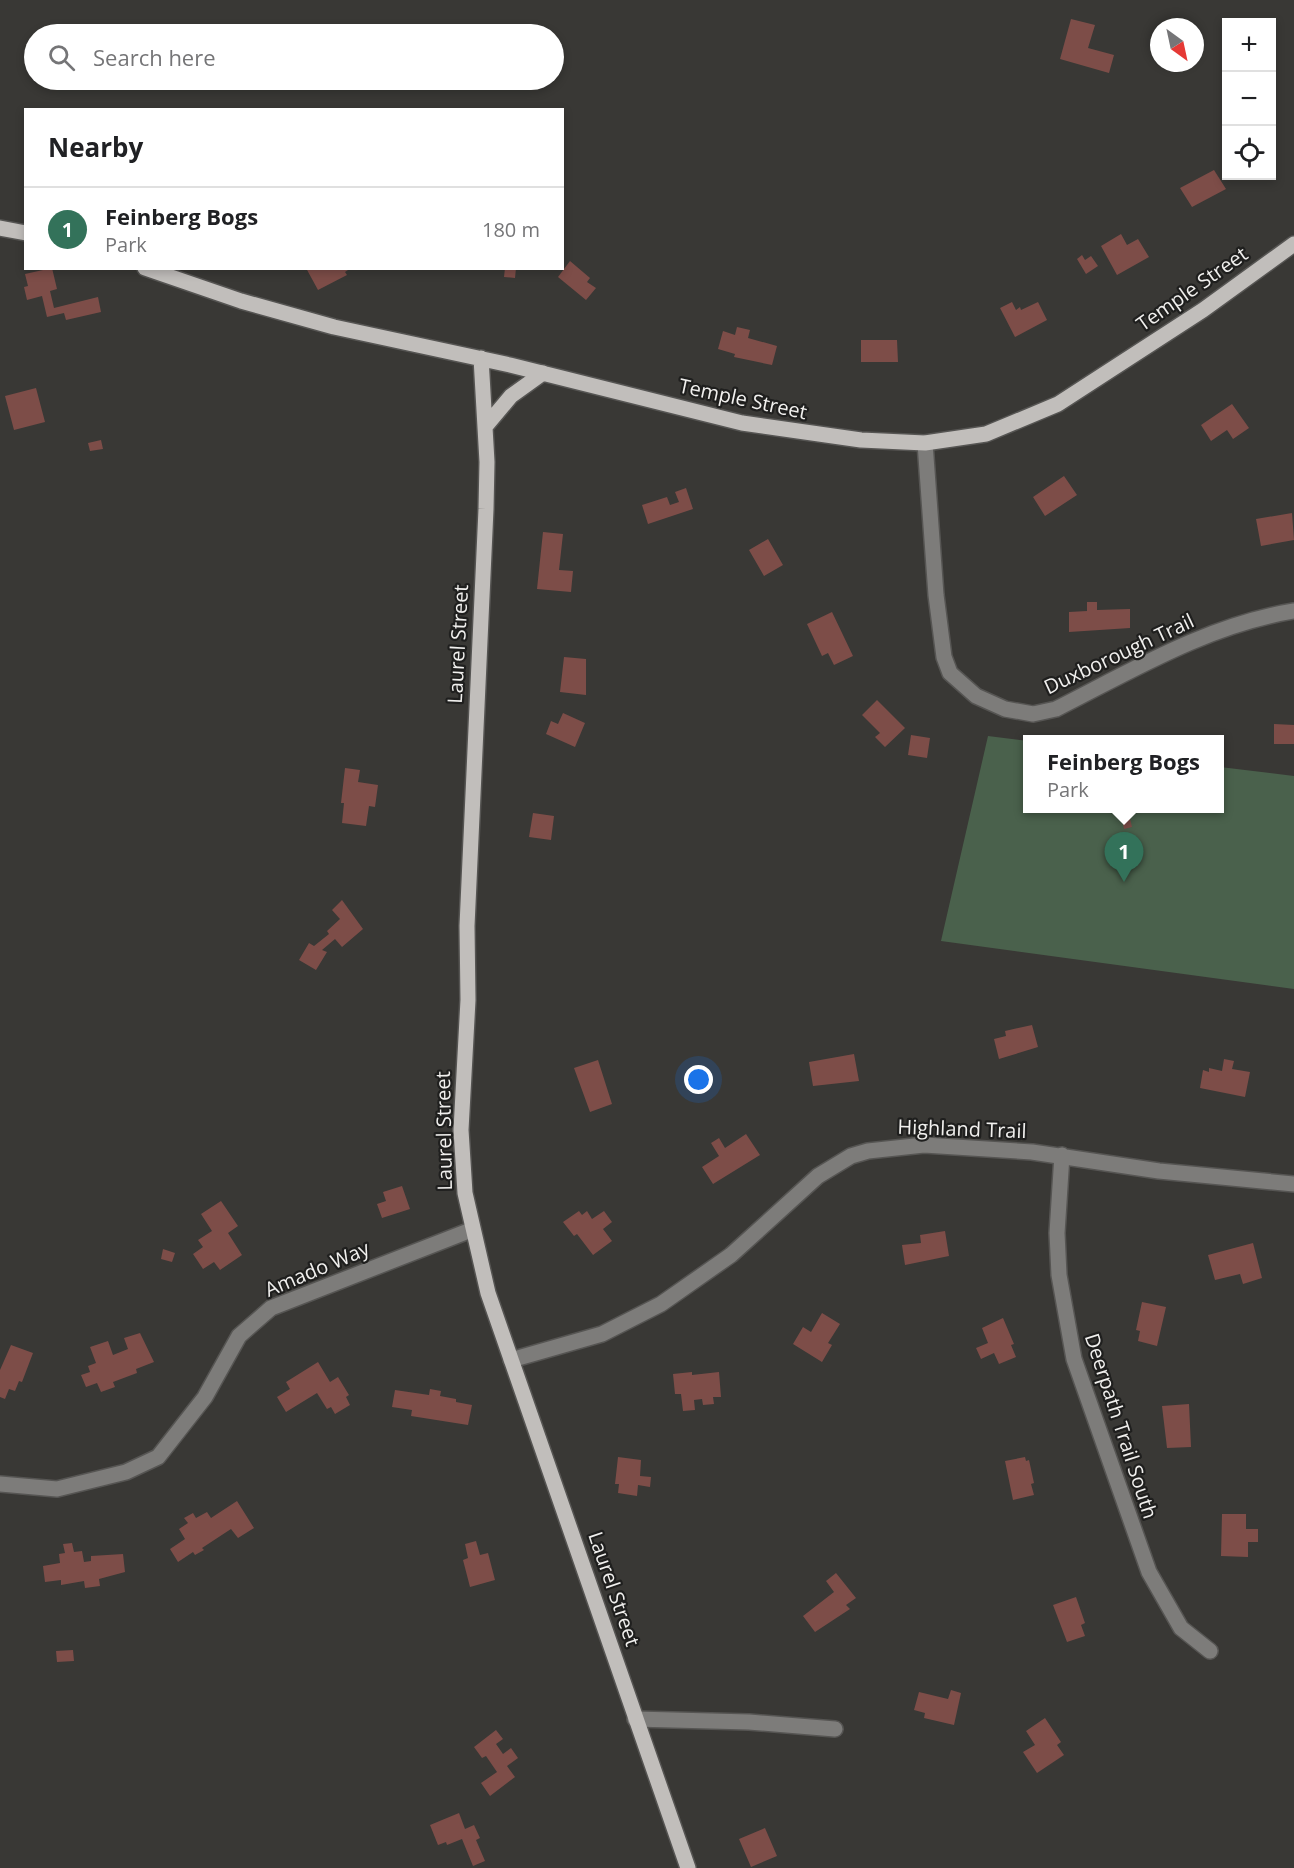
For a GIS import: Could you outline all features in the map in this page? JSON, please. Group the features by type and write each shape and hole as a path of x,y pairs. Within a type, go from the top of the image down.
{"main road":[{"path":"0,228 24,233"},
{"name":"Temple Street","path":"151,270 303,319 481,358 704,415 771,429 872,441 925,443 986,434 1058,404 1203,310 1294,244"},
{"name":"Laurel Street","path":"481,358 486,427 486,509 467,926 468,1000 461,1130 462,1171 471,1230 488,1293 688,1868"},
{"path":"486,427 511,396 543,373"}],"street":[{"name":"Duxborough Trail","path":"925,443 936,595 944,657 950,673 962,686 992,704 1033,714 1056,709 1203,637 1255,619 1294,611"},
{"name":"Highland Trail","path":"511,1360 602,1334 661,1304 738,1250 802,1188 852,1156 884,1147 924,1145 1062,1155 1160,1171 1294,1184"},
{"name":"Deerpath Trail South","path":"1062,1155 1057,1243 1065,1317 1074,1359 1149,1572 1181,1628 1210,1651"},
{"name":"Amado Way","path":"0,1484 57,1489 126,1472 158,1457 205,1396 239,1336 271,1308 471,1230"},
{"path":"635,1719 749,1722 835,1729"}],"green space":[{"path":"988,736 1023,740 1023,813 1224,813 1224,767 1294,776 1294,989 941,941"}],"building":[{"path":"1071,19 1095,25 1088,48 1114,55 1109,73 1060,59"},
{"path":"1214,170 1226,189 1192,207 1180,188"},
{"path":"1121,234 1127,245 1138,239 1149,257 1117,275 1101,246"},
{"path":"1082,255 1085,260 1091,256 1098,266 1086,274 1077,259"},
{"path":"570,261 590,278 587,282 596,288 586,300 558,277"},
{"path":"52,270 57,289 50,291 54,308 98,297 101,312 66,320 64,313 47,317 42,296 27,300 24,287 28,286 25,274"},
{"path":"307,270 348,270 345,272 347,275 318,290"},
{"path":"505,270 516,270 515,278 504,277"},
{"path":"1012,302 1016,310 1020,307 1021,310 1038,302 1047,320 1015,337 1000,308"},
{"path":"737,327 750,330 748,338 777,346 772,365 734,357 735,354 718,349 723,331 735,335"},
{"path":"861,340 897,340 898,362 861,362"},
{"path":"36,388 45,422 14,430 5,396"},
{"path":"1232,404 1249,428 1233,439 1227,430 1211,441 1201,425"},
{"path":"101,440 103,449 90,451 88,443"},
{"path":"1064,476 1077,495 1045,516 1033,497"},
{"path":"686,488 693,509 648,524 642,505 667,497 670,505 679,502 675,492"},
{"path":"1292,513 1294,540 1261,546 1256,519"},
{"path":"543,532 563,534 559,570 573,571 571,592 537,589"},
{"path":"768,539 783,565 764,576 749,550"},
{"path":"1087,602 1097,602 1097,610 1130,609 1130,628 1069,632 1069,612 1087,611"},
{"path":"832,612 853,656 834,665 828,653 822,656 807,624"},
{"path":"564,657 586,659 586,695 560,692"},
{"path":"877,700 905,728 885,747 875,737 880,733 862,715"},
{"path":"563,713 585,723 575,747 546,734 551,721 558,724"},
{"path":"1274,724 1294,725 1294,744 1274,744"},
{"path":"911,735 930,738 927,758 908,755"},
{"path":"345,768 360,770 358,782 378,785 375,807 369,806 366,826 342,823 344,803 341,803"},
{"path":"533,813 554,816 551,840 529,837"},
{"path":"1129,814 1132,827 1124,829 1121,815"},
{"path":"342,900 363,929 342,947 335,939 322,950 327,952 316,970 299,960 309,943 314,946 329,934 327,931 340,919 332,910"},
{"path":"1032,1025 1038,1047 999,1059 994,1039 1006,1036 1005,1031"},
{"path":"854,1054 859,1081 813,1086 809,1062"},
{"path":"1224,1059 1234,1061 1232,1069 1250,1072 1245,1097 1200,1088 1203,1070 1209,1072 1209,1068 1222,1071"},
{"path":"598,1060 612,1104 590,1112 574,1068"},
{"path":"746,1134 760,1155 713,1184 702,1167 719,1156 711,1143 719,1138 725,1148"},
{"path":"402,1186 410,1209 382,1218 377,1204 386,1201 383,1192"},
{"path":"221,1201 238,1226 228,1233 242,1255 220,1270 214,1262 203,1269 193,1254 203,1247 198,1240 212,1231 201,1214"},
{"path":"579,1211 582,1215 587,1211 592,1219 604,1211 612,1222 603,1229 612,1241 593,1255 577,1234 574,1236 563,1222"},
{"path":"945,1231 949,1256 905,1265 902,1245 921,1243 920,1235"},
{"path":"1253,1243 1262,1278 1243,1284 1240,1274 1215,1280 1208,1255"},
{"path":"163,1249 175,1253 172,1262 161,1259"},
{"path":"1142,1302 1166,1307 1157,1346 1138,1341 1140,1331 1136,1330"},
{"path":"822,1313 840,1324 828,1343 832,1345 822,1362 793,1344 803,1327 811,1332"},
{"path":"1003,1318 1014,1344 1011,1345 1016,1357 999,1364 994,1353 981,1359 976,1348 988,1343 982,1328"},
{"path":"140,1333 154,1362 136,1369 137,1373 113,1382 115,1387 101,1392 97,1383 86,1387 81,1375 90,1372 88,1366 96,1363 90,1347 108,1341 113,1355 128,1349 124,1338"},
{"path":"11,1345 33,1353 22,1382 19,1381 15,1391 9,1389 5,1399 0,1397 0,1370"},
{"path":"318,1362 330,1382 338,1377 349,1395 346,1397 350,1405 335,1414 331,1407 327,1409 317,1393 286,1412 277,1397 290,1389 286,1382"},
{"path":"692,1372 692,1375 719,1372 721,1397 713,1397 714,1404 703,1405 702,1399 694,1400 695,1410 683,1411 681,1394 675,1394 673,1374"},
{"path":"430,1389 441,1391 440,1396 472,1405 468,1425 411,1416 412,1410 392,1407 395,1390 429,1395"},
{"path":"1189,1404 1191,1447 1167,1448 1162,1406"},
{"path":"618,1457 641,1460 640,1476 651,1477 650,1487 638,1485 637,1496 618,1493 619,1484 615,1484"},
{"path":"1025,1457 1026,1461 1029,1460 1034,1495 1013,1500 1005,1461"},
{"path":"237,1501 254,1528 238,1538 231,1529 202,1548 204,1550 195,1555 193,1552 178,1562 170,1549 185,1539 179,1529 188,1523 184,1518 193,1513 196,1518 207,1512 211,1518"},
{"path":"1222,1514 1246,1514 1246,1529 1258,1529 1258,1542 1248,1542 1248,1557 1221,1556"},
{"path":"476,1541 480,1555 488,1553 495,1580 470,1587 463,1560 468,1558 465,1544"},
{"path":"72,1543 74,1552 82,1551 84,1562 91,1561 91,1556 123,1554 125,1572 99,1579 100,1586 85,1588 84,1581 61,1585 61,1580 45,1582 43,1566 60,1563 59,1554 65,1553 63,1544"},
{"path":"836,1573 856,1598 846,1605 850,1609 815,1632 803,1616 834,1592 826,1581"},
{"path":"1076,1597 1085,1623 1081,1625 1085,1636 1067,1642 1053,1605"},
{"path":"73,1650 74,1661 57,1662 56,1651"},
{"path":"951,1690 961,1693 954,1725 924,1718 925,1713 914,1710 919,1692 948,1699"},
{"path":"1045,1718 1061,1742 1057,1745 1064,1755 1037,1773 1023,1752 1035,1745 1026,1731"},
{"path":"496,1730 503,1739 496,1744 503,1754 511,1748 518,1758 507,1766 515,1777 490,1796 481,1783 497,1772 486,1756 482,1758 474,1747"},
{"path":"459,1813 465,1829 474,1825 480,1838 476,1840 485,1861 473,1866 462,1839 447,1845 446,1842 438,1845 430,1825"},
{"path":"765,1828 777,1856 751,1867 739,1839"}],"place":[{"name":"Feinberg Bogs","path":"1124,882"}]}
